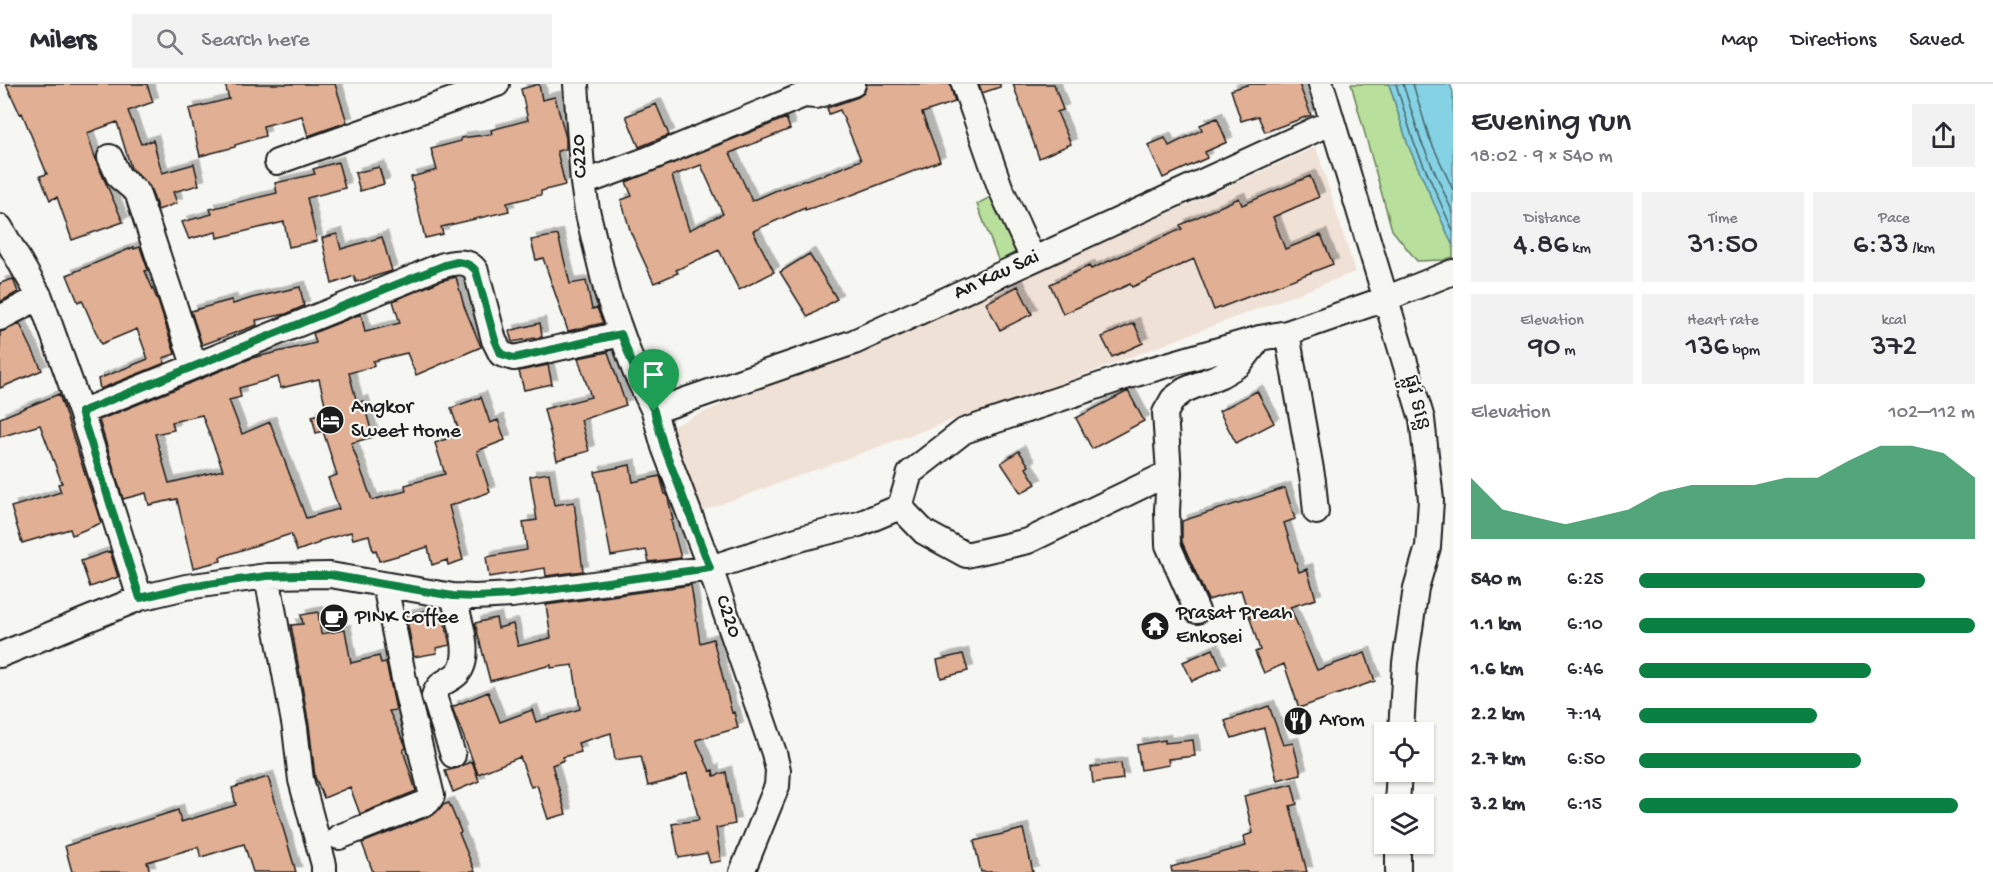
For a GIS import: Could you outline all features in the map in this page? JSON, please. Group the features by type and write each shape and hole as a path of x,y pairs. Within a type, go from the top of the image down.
{"street":[{"path":"277,162 497,84"},
{"name":"C220","path":"576,84 583,183 596,253 607,293 635,371 654,411 664,447 710,568 778,770 777,786 742,872"},
{"path":"583,183 646,160 804,95 816,96 853,84"},
{"path":"963,84 1000,187 1033,259"},
{"name":"ផ្លូវ ទន្លេ","path":"1321,84 1422,419 1431,500 1428,547 1416,588 1405,663 1402,722"},
{"name":"An Kau Sai","path":"654,411 854,342 1332,122"},
{"path":"110,157 119,177 137,192 194,365"},
{"path":"0,227 40,297 81,412 140,598"},
{"path":"81,412 457,262 467,264 476,271 501,354 514,358 621,334"},
{"path":"900,507 910,473 964,431 1146,371 1260,338 1287,333 1385,299 1453,272"},
{"path":"0,318 40,297"},
{"path":"1287,333 1313,481 1316,512"},
{"path":"1197,611 1168,545 1169,473 1165,413 1173,399 1185,390 1221,375 1240,364 1260,338"},
{"path":"1146,371 1173,399"},
{"path":"900,507 924,532 966,555 1028,541 1169,473"},
{"path":"0,655 140,598 186,587 267,576 330,575 453,596 512,595 710,568 803,538 860,524 900,507"},
{"path":"267,576 295,728 301,780 324,872"},
{"path":"339,837 428,802 432,796 407,694 385,585"},
{"path":"453,596 463,638 465,661 458,673 437,687 434,696 453,755"},
{"path":"1398,854 1398,872"}],"shaded area":[{"path":"1316,147 1355,272 1041,391 955,419 702,511 668,428 736,398 878,344"}],"green space":[{"path":"1351,84 1389,84 1408,145 1453,246 1453,257 1443,260 1417,261 1392,230"},
{"path":"994,195 1019,250 999,262 977,204"}],"water":[{"path":"1389,84 1450,84 1453,92 1453,246 1408,145"}],"building":[{"path":"6,84 147,84 153,102 128,111 141,144 153,140 162,173 194,164 199,185 173,192 177,203 158,210 150,187 131,168 117,122 87,133 97,163 123,222 72,240 57,197 50,200 40,176 47,174 22,113 20,114"},
{"path":"225,84 335,84 347,122 308,136 302,116 263,126 265,136 200,156 189,109 229,99"},
{"path":"539,84 542,100 555,97 566,138 566,149 557,151 565,185 541,191 541,195 507,203 509,211 441,227 443,234 425,238 411,177 437,170 431,149 461,141 461,138 492,134 491,130 528,120 521,89"},
{"path":"867,84 950,84 955,102 922,113 940,161 844,198 805,210 805,208 753,231 774,272 739,290 719,250 676,270 678,273 654,283 631,233 621,200 632,196 626,182 786,118 790,129 730,153 752,201 777,190 821,176 861,160 840,110 829,114 827,108 864,93","holes":["701,165 723,214 689,230 672,176"]},
{"path":"979,84 1000,84 1000,87 982,93"},
{"path":"1013,84 1054,84 1063,110 1057,112 1071,144 1039,158"},
{"path":"1250,84 1299,84 1311,115 1265,132 1258,116 1241,121 1231,90"},
{"path":"656,104 669,135 639,147 626,116"},
{"path":"1217,118 1227,142 1205,152 1207,158 1163,178 1148,145 1165,138 1169,146 1202,130 1200,125"},
{"path":"338,162 345,188 307,198 317,241 289,247 284,222 217,238 216,232 189,239 182,222 212,214 210,209 277,193 275,183 315,174 313,169"},
{"path":"379,167 384,184 360,191 355,173"},
{"path":"1310,176 1319,197 1273,217 1285,249 1321,235 1333,264 1214,310 1194,259 1132,287 1130,284 1063,314 1050,284 1089,266 1091,269 1182,229 1180,225 1239,198 1242,205"},
{"path":"337,234 341,249 382,237 392,271 356,282 354,276 332,284 322,238"},
{"path":"558,235 570,284 586,281 592,309 597,308 603,323 568,331 543,258 536,260 531,240"},
{"path":"134,247 134,249 140,247 148,270 145,271 158,301 175,354 163,358 165,363 100,389 98,379 148,359 137,329 101,344 82,300 78,302 67,275"},
{"path":"809,254 837,299 808,317 780,272"},
{"path":"456,277 464,306 481,347 416,375 407,353 373,361 374,366 349,373 357,403 363,401 373,437 351,443 372,500 406,491 405,485 445,474 435,443 460,434 451,408 481,397 490,423 498,420 505,440 477,451 490,492 449,506 463,560 448,565 447,560 432,565 428,547 379,561 376,550 373,551 369,535 353,539 351,532 319,541 319,543 297,551 291,534 220,557 221,561 193,568 177,499 149,505 146,493 123,499 99,420 252,358 316,343 313,333 361,314 365,332 400,323 393,301 440,281","holes":["278,377 281,388 319,379 327,412 312,416 316,433 323,431 337,475 328,478 339,509 306,518 270,422 242,434 229,400 241,397 239,388","202,415 223,470 169,483 155,434 174,430 172,422"]},
{"path":"13,279 18,292 0,302 0,283"},
{"path":"1018,286 1032,314 1000,330 986,303"},
{"path":"300,287 304,306 286,314 256,320 257,325 202,345 191,311 231,300 233,304"},
{"path":"540,323 542,337 512,342 509,331"},
{"path":"1134,323 1143,343 1112,357 1102,337"},
{"path":"20,324 42,370 0,388 0,332"},
{"path":"608,352 626,405 581,420 589,451 557,460 544,409 591,397 578,358"},
{"path":"548,365 552,384 524,390 519,371"},
{"path":"1128,391 1144,421 1092,449 1076,418"},
{"path":"1257,391 1274,423 1236,443 1219,411"},
{"path":"59,394 101,523 72,535 70,529 22,543 11,507 61,492 58,484 62,483 40,425 0,437 0,418"},
{"path":"1019,451 1029,466 1026,468 1036,484 1021,493 1001,463"},
{"path":"630,465 633,482 660,476 665,494 667,494 673,520 671,521 681,558 649,562 646,550 611,556 595,472"},
{"path":"549,473 554,505 574,502 583,571 546,576 545,568 489,577 486,557 527,550 523,522 537,520 530,476"},
{"path":"1285,488 1295,519 1284,523 1299,572 1307,569 1316,599 1290,607 1317,670 1365,653 1375,681 1299,708 1284,664 1264,673 1255,652 1260,650 1241,590 1208,600 1182,542 1182,521"},
{"path":"110,551 118,577 90,587 81,561"},
{"path":"691,585 700,643 713,639 738,728 696,740 714,776 726,772 735,824 716,828 721,861 710,863 707,853 679,858 672,824 699,820 687,773 672,780 648,786 641,756 615,760 611,733 578,743 581,752 563,757 564,760 552,765 566,814 548,819 537,785 531,787 520,757 478,774 452,707 488,692 500,722 532,710 536,722 580,709 573,665 551,668 551,665 490,681 475,623 496,618 498,628 513,624 518,646 551,638 546,605"},
{"path":"429,610 430,616 443,614 450,645 436,648 437,653 414,657 406,615"},
{"path":"318,612 321,634 345,630 351,663 379,656 381,663 386,662 396,710 389,711 405,744 406,748 403,750 416,791 360,814 350,787 324,798 315,777 309,725 291,625 303,624 301,615"},
{"path":"1213,649 1221,668 1192,681 1183,662"},
{"path":"963,654 968,671 941,678 937,660"},
{"path":"1269,706 1283,745 1293,743 1301,774 1277,780 1264,728 1232,738 1225,721"},
{"path":"1165,740 1165,743 1193,740 1195,756 1168,759 1169,765 1141,770 1137,745"},
{"path":"472,761 479,781 453,792 445,771"},
{"path":"1121,763 1123,779 1093,783 1091,767"},
{"path":"268,777 296,872 253,872 244,844 201,857 198,847 147,862 150,872 72,872 65,846 178,810 181,822 236,805 232,788"},
{"path":"1292,784 1297,804 1290,806 1307,872 1172,872 1171,867 1246,846 1244,836 1253,833 1244,796"},
{"path":"449,803 475,872 373,872 362,843 433,815 443,805"},
{"path":"1023,829 1033,872 981,872 974,841"}],"place":[{"name":"Angkor Sweet Home","path":"330,420"},
{"name":"PINK Coffee","path":"334,618"},
{"name":"Prasat Preah Enkosei","path":"1155,626"},
{"name":"Arom","path":"1298,721"}],"route":[{"path":"457,262 467,264 476,271 501,354 514,358 621,334 654,411 664,447 710,568 512,595 475,597 453,596 330,575 298,575 267,576 186,587 140,598 81,412 457,262"}]}
